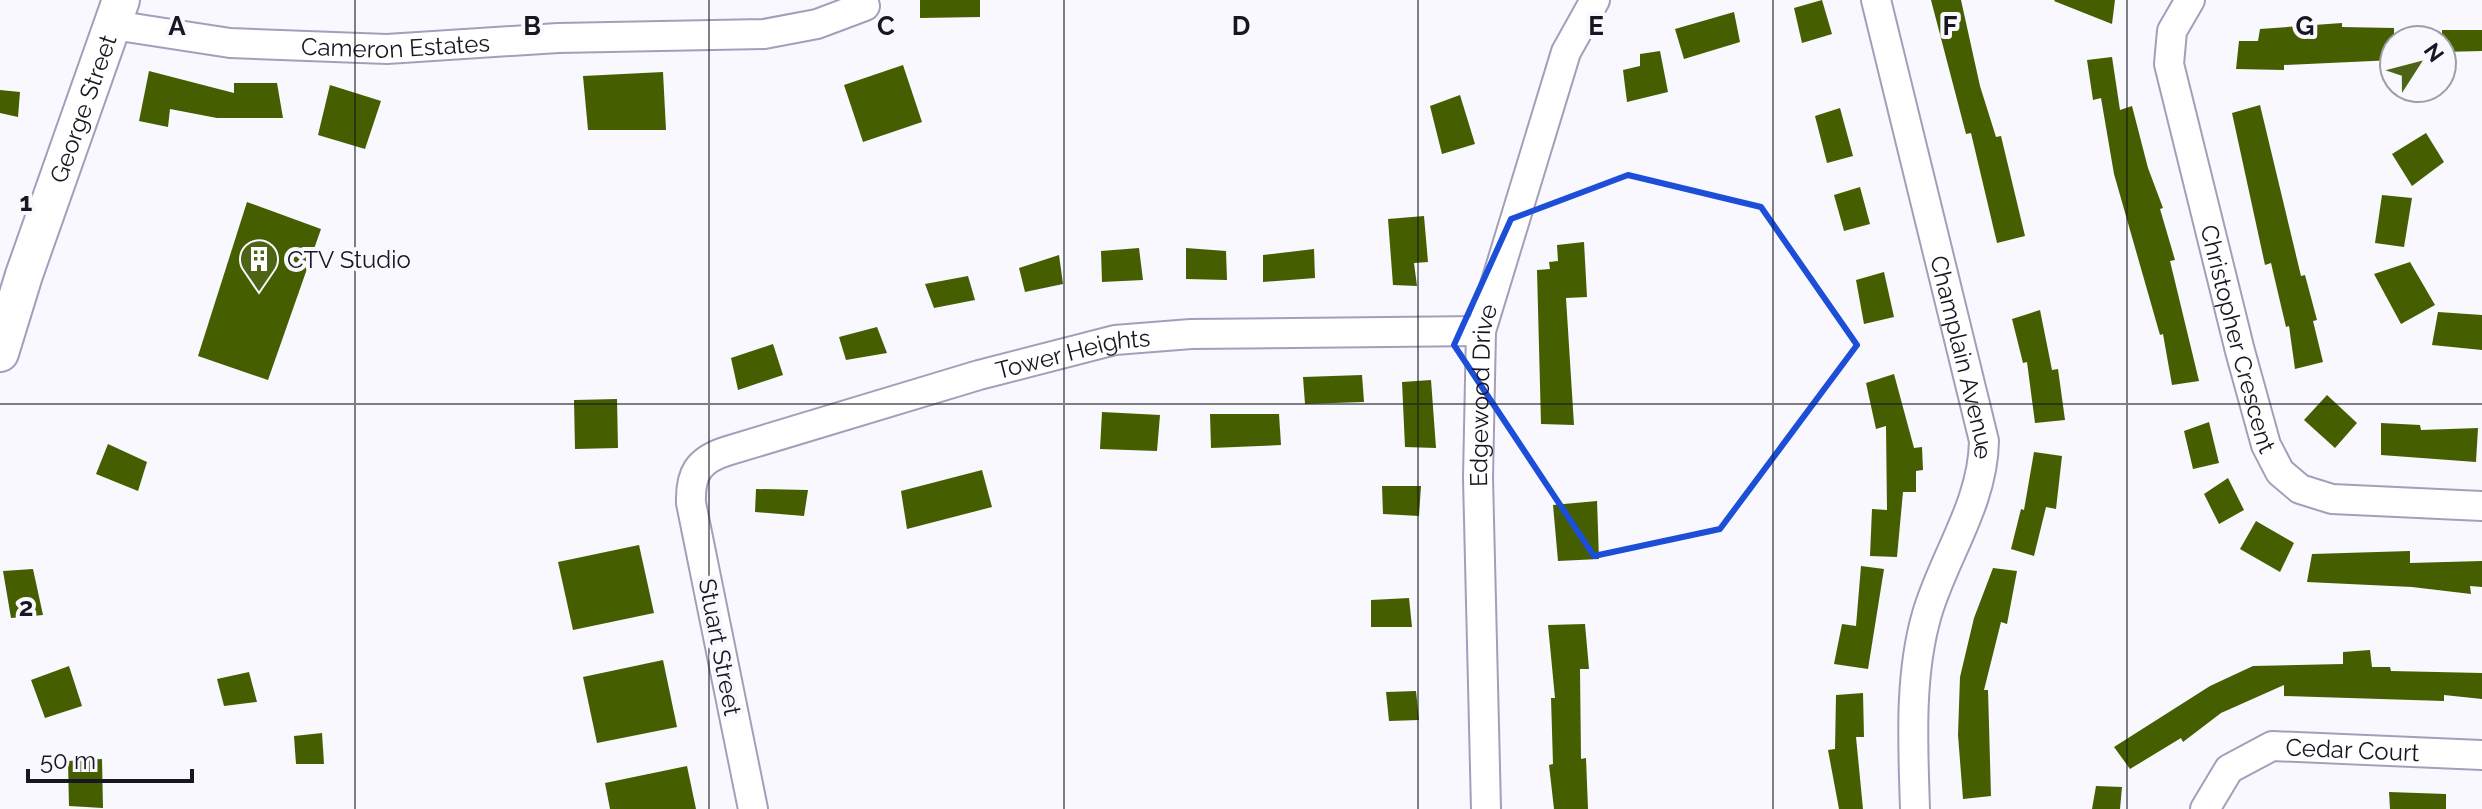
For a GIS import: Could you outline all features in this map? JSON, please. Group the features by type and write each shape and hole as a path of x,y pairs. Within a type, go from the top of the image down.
{"main road":[{"name":"George Street","path":"0,353 24,275 117,13"}],"street":[{"name":"Edgewood Drive","path":"1486,809 1478,469 1481,331 1566,52 1595,0"},
{"name":"Champlain Avenue","path":"1876,0 1984,441 1979,484 1934,594 1917,656 1913,753 1915,809"},
{"name":"Christopher Crescent","path":"2190,0 2172,31 2170,71 2240,351 2266,445 2275,465 2300,489 2332,499 2482,506"},
{"name":"Cameron Estates","path":"117,13 230,43 387,49 558,38 764,34 817,24 865,6"},
{"name":"Tower Heights","path":"692,484 699,465 718,454 979,375 1115,340 1191,334 1481,331"},
{"name":"Stuart Street","path":"692,484 691,503 753,809"},
{"name":"Cedar Court","path":"2205,809 2229,769 2272,746 2482,755"}],"highlighted area":[{"path":"1628,175 1761,207 1857,345 1720,529 1594,556 1454,345 1511,219"}],"building":[{"path":"920,0 980,0 980,17 920,18"},
{"path":"1822,0 1832,34 1802,43 1794,8"},
{"path":"1931,0 1961,0 1980,86 1996,137 2001,136 2025,236 1997,243 1971,133 1966,134"},
{"path":"2115,0 2112,24 2054,1"},
{"path":"1734,12 1740,42 1684,59 1675,29"},
{"path":"2342,23 2342,27 2378,28 2378,61 2284,65 2284,70 2236,69 2239,41 2258,41 2260,29"},
{"path":"2458,30 2482,30 2482,51 2458,52"},
{"path":"1660,51 1668,92 1627,102 1623,70 1640,66 1640,54"},
{"path":"2112,57 2120,110 2132,106 2148,168 2163,208 2160,209 2175,260 2170,261 2199,381 2172,385 2163,334 2160,335 2114,174 2101,98 2093,100 2087,60"},
{"path":"903,65 922,122 863,142 844,85"},
{"path":"149,71 234,93 234,83 277,83 283,118 217,118 170,109 168,127 139,121"},
{"path":"663,72 666,130 588,130 583,76"},
{"path":"330,85 381,101 365,149 318,135"},
{"path":"0,90 20,92 18,117 0,113"},
{"path":"1460,95 1475,144 1442,154 1430,106"},
{"path":"2260,105 2301,276 2305,275 2317,320 2313,321 2323,362 2295,369 2289,326 2286,327 2271,263 2265,265 2232,113"},
{"path":"1840,108 1853,156 1827,163 1815,116"},
{"path":"2426,133 2444,162 2412,186 2392,154"},
{"path":"1860,187 1870,224 1844,231 1834,195"},
{"path":"2382,195 2412,198 2404,247 2375,243"},
{"name":"CTV Studio","path":"247,202 321,229 268,380 198,356"},
{"path":"1424,216 1428,262 1414,263 1417,286 1393,285 1388,219"},
{"path":"1584,242 1587,297 1566,298 1574,425 1541,424 1537,270 1550,269 1549,262 1558,261 1557,245"},
{"path":"1139,248 1143,280 1102,282 1101,251"},
{"path":"1186,248 1226,251 1227,280 1186,279"},
{"path":"1314,249 1315,278 1263,282 1263,255"},
{"path":"1059,255 1063,284 1025,292 1019,268"},
{"path":"2410,262 2435,305 2401,324 2374,274"},
{"path":"1884,272 1894,317 1864,324 1856,280"},
{"path":"968,276 975,300 934,308 925,284"},
{"path":"2040,310 2052,370 2058,369 2065,420 2035,423 2027,362 2023,363 2012,319"},
{"path":"2438,312 2482,315 2482,350 2432,345"},
{"path":"877,327 887,353 846,360 839,337"},
{"path":"773,344 783,375 738,390 731,358"},
{"path":"1894,374 1914,448 1922,447 1923,470 1916,471 1916,492 1903,492 1897,557 1870,556 1872,509 1887,510 1886,426 1876,429 1866,383"},
{"path":"1362,375 1364,402 1305,404 1303,377"},
{"path":"1431,380 1436,448 1405,447 1402,382"},
{"path":"2327,395 2357,423 2335,448 2304,420"},
{"path":"617,399 618,448 575,449 574,400"},
{"path":"1102,412 1160,415 1157,451 1100,449"},
{"path":"1210,414 1279,414 1281,445 1211,448"},
{"path":"2209,422 2219,463 2193,469 2184,431"},
{"path":"2381,423 2420,425 2421,430 2478,428 2476,462 2381,455"},
{"path":"108,444 147,462 138,491 96,474"},
{"path":"2034,452 2062,456 2056,509 2046,507 2034,556 2011,549 2021,509 2024,510"},
{"path":"982,470 992,507 907,529 901,491"},
{"path":"2228,478 2244,510 2219,524 2204,494"},
{"path":"1382,486 1421,486 1419,516 1383,514"},
{"path":"756,489 808,490 804,516 755,512"},
{"path":"1597,501 1599,559 1558,561 1553,505"},
{"path":"2256,521 2294,543 2280,572 2240,549"},
{"path":"639,545 654,613 573,630 558,562"},
{"path":"2410,551 2410,563 2482,561 2482,587 2470,586 2471,594 2412,587 2307,582 2312,554"},
{"path":"1861,566 1884,569 1868,669 1834,664 1842,624 1856,626"},
{"path":"1993,568 2017,571 2007,624 2001,622 1984,690 1988,690 1991,796 1963,799 1958,735 1960,677 1974,618"},
{"path":"33,569 43,615 11,618 3,571"},
{"path":"1409,598 1412,627 1371,627 1371,600"},
{"path":"1585,624 1589,669 1580,669 1581,759 1586,758 1588,809 1554,809 1549,765 1553,764 1551,698 1555,698 1548,625"},
{"path":"2370,650 2372,667 2390,667 2391,671 2482,673 2482,699 2444,695 2444,701 2284,696 2284,685 2221,713 2183,742 2181,738 2130,769 2114,747 2210,686 2253,666 2343,664 2343,652"},
{"path":"663,660 677,727 597,743 583,677"},
{"path":"69,666 82,706 45,718 31,680"},
{"path":"249,672 257,702 224,706 217,679"},
{"path":"1416,691 1419,720 1389,721 1386,692"},
{"path":"1863,693 1864,737 1856,737 1863,809 1839,809 1828,750 1835,749 1836,695"},
{"path":"322,733 324,764 296,764 294,736"},
{"path":"102,759 103,808 69,806 68,761"},
{"path":"687,766 696,809 610,809 605,783"},
{"path":"2096,786 2122,787 2120,809 2092,809"},
{"path":"2389,792 2446,794 2446,809 2390,809"}],"place":[{"name":"CTV Studio","path":"259,293"}]}
